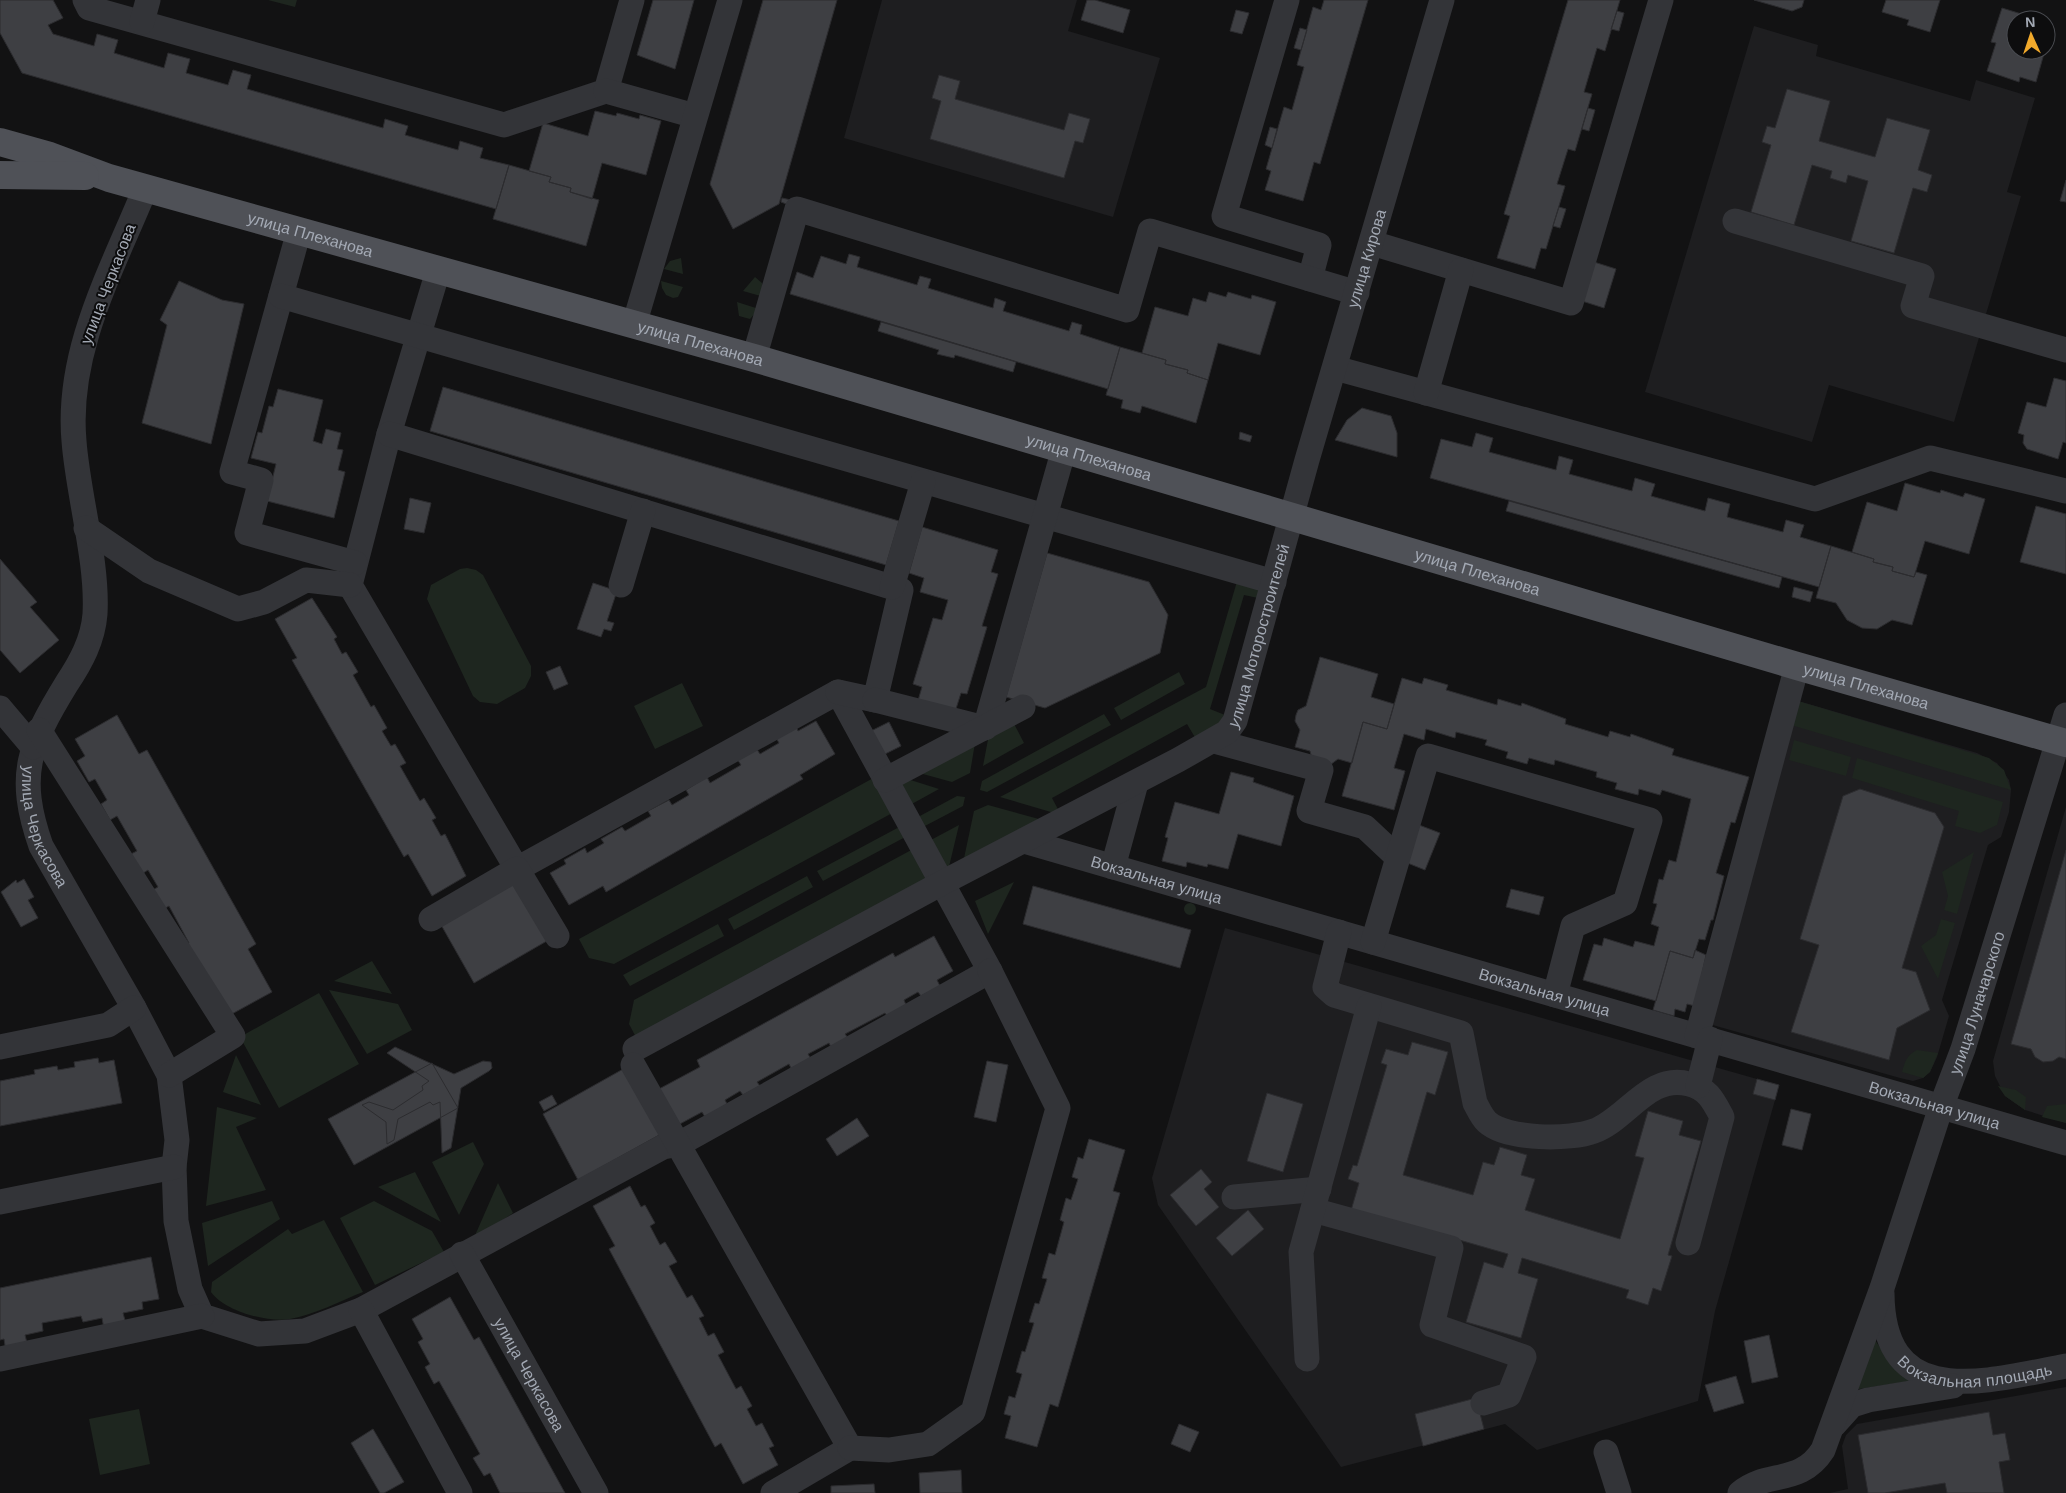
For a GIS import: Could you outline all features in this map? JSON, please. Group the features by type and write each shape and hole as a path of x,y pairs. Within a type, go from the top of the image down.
{"main road":[{"name":"улица Плеханова","path":"0,142 50,156 145,189 754,358 1796,666 2063,733"},
{"name":"улица Плеханова","path":"0,175 109,178"}],"street":[{"path":"85,0 89,8 145,11 504,125 606,91 695,116"},
{"path":"606,91 632,0"},
{"path":"634,325 730,0"},
{"path":"1287,0 1224,216 1319,245 1310,279"},
{"name":"улица Кирова","path":"1291,517 1442,0"},
{"path":"1372,244 1570,303 1661,0"},
{"name":"улица Черкасова","path":"145,189 87,331 77,372 73,404 74,441 94,588 95,613 91,638 81,662 36,739 28,794 32,820 41,846 134,1008 169,1075 177,1140 174,1167 176,1221 190,1289 202,1316"},
{"path":"754,358 797,209 1127,310 1150,231 1357,293"},
{"path":"1735,221 1922,276 1913,306 2066,350"},
{"path":"299,231 232,472 261,480 247,533 352,574 517,869 557,936"},
{"path":"1426,393 1461,270"},
{"path":"352,574 389,434 438,271"},
{"path":"281,296 1274,582"},
{"path":"1335,368 1815,499 1930,458 2066,491"},
{"path":"389,434 901,590 875,700"},
{"path":"985,728 1064,449"},
{"path":"892,587 923,482"},
{"path":"621,585 644,511"},
{"name":"улица Моторостроителей","path":"679,1144 634,1057 942,883 1136,783 1214,741 1226,732 1235,722 1291,517"},
{"path":"86,528 149,571 238,609 264,602 306,580 352,574"},
{"path":"1698,1086 1704,1037 1796,666"},
{"path":"431,919 517,869 838,692 985,728"},
{"path":"773,1493 850,1448 889,1450 928,1444 973,1412 1058,1108 990,971 838,692"},
{"path":"886,780 1023,707"},
{"path":"0,708 36,739 233,1036 169,1075"},
{"name":"улица Луначарского","path":"1830,1431 1882,1288 1941,1107 1964,1049 2063,733"},
{"path":"1214,741 1321,770 1309,812 1365,826 1397,857"},
{"path":"1373,942 1428,756 1650,820 1625,903 1573,926 1554,995"},
{"path":"1113,866 1136,783"},
{"name":"Вокзальная улица","path":"1024,841 2066,1143"},
{"path":"1339,932 1325,987 1334,995 1461,1033 1476,1103 1480,1114 1488,1123 1525,1135 1582,1134 1596,1131 1665,1082 1683,1082 1698,1086 1711,1095 1722,1117 1688,1243"},
{"path":"0,1359 202,1316 259,1334 305,1331 361,1310 663,1147 679,1144 990,971"},
{"path":"1307,1359 1301,1252 1369,1006"},
{"path":"0,1047 108,1025 134,1008"},
{"path":"679,1144 850,1448"},
{"path":"0,1202 174,1167"},
{"path":"1234,1197 1316,1200 1451,1248 1432,1325 1524,1357 1509,1395 1483,1403"},
{"name":"улица Черкасова","path":"462,1254 596,1493"},
{"name":"Вокзальная площадь","path":"1882,1288 1882,1310 1889,1337 1897,1353 1909,1366 1938,1381 1953,1383 1990,1380 2066,1366"},
{"path":"361,1310 460,1493"},
{"path":"1740,1493 1759,1482 1791,1475 1812,1465 1823,1450 1830,1431 1852,1405 1990,1380"},
{"path":"1606,1452 1620,1493"}],"shaded area":[{"path":"268,0 297,0 295,7"},
{"path":"882,0 1077,0 1068,31 1160,58 1113,217 844,138"},
{"path":"1754,26 1818,45 1816,56 1970,101 1976,80 2035,98 2007,192 2021,196 1954,422 1829,385 1812,442 1645,392"},
{"path":"681,258 683,274 664,269 670,261"},
{"path":"755,277 762,283 764,297 743,291"},
{"path":"661,281 683,287 678,297 673,298 666,295"},
{"path":"737,302 759,309 750,319 739,316"},
{"path":"460,569 476,570 483,575 531,666 531,676 525,688 497,704 480,702 473,696 427,599 431,585"},
{"path":"1238,578 1262,585 1258,598 1244,595 1210,709 1225,715 1219,723 1196,739 1187,724 1052,798 1061,815 1000,797 1206,687"},
{"path":"1179,672 1185,684 1121,720 1114,708"},
{"path":"682,683 703,726 655,749 634,706"},
{"path":"1788,698 1977,753 1997,763 2009,780 2011,790 2009,812 2001,837 1988,845 1942,1000 1949,1016 1937,1057 1930,1072 1923,1078 1913,1081 1900,1078 1702,1022"},
{"path":"1798,701 1989,758 2004,770 2011,790 1791,725"},
{"path":"1104,714 1111,725 987,792 980,790 982,781"},
{"path":"1011,718 1024,743 983,766 990,729"},
{"path":"976,737 970,773 952,782 912,771"},
{"path":"1794,740 1851,757 1846,776 1789,760"},
{"path":"1857,758 2003,802 1997,825 1980,833 1955,826 1959,811 1852,778"},
{"path":"877,776 896,811 614,964 589,958 579,939"},
{"path":"901,777 939,789 910,805 896,780"},
{"path":"957,796 965,797 963,806 923,827 918,817"},
{"path":"988,805 1046,821 963,863 974,811"},
{"path":"2066,807 2066,1123 2025,1110 2005,1096 1995,1076 1993,1061"},
{"path":"903,825 909,835 823,881 817,871"},
{"path":"959,825 947,875 929,841"},
{"path":"915,848 933,882 638,1041 629,1024 634,1000"},
{"path":"1974,852 1957,914 1944,910 1948,896 1942,872"},
{"path":"807,876 813,887 734,930 728,919"},
{"path":"1014,882 988,934 975,901"},
{"path":"1188,903 1192,903 1196,909 1192,915 1188,915 1184,911 1184,907"},
{"path":"1941,919 1955,923 1938,979 1921,946 1936,935"},
{"path":"718,924 724,936 630,986 623,975"},
{"path":"1225,928 1757,1079 1753,1094 1775,1100 1715,1311 1698,1401 1537,1450 1505,1424 1341,1467 1158,1205 1152,1178"},
{"path":"372,961 392,994 334,981"},
{"path":"329,990 398,1004 412,1030 367,1054"},
{"path":"319,993 359,1064 279,1108 240,1037"},
{"path":"1917,1050 1938,1053 1930,1072 1923,1078 1902,1072 1907,1059"},
{"path":"236,1055 261,1105 223,1092"},
{"path":"1998,1086 2016,1090 2026,1097 2025,1110 2005,1096"},
{"path":"2066,1104 2066,1123 2042,1117 2047,1106"},
{"path":"217,1107 257,1118 236,1127 266,1190 206,1206"},
{"path":"473,1142 484,1164 459,1215 432,1162"},
{"path":"415,1172 441,1222 378,1187"},
{"path":"498,1183 513,1213 473,1240"},
{"path":"272,1201 280,1219 208,1266 202,1223"},
{"path":"374,1201 432,1231 444,1252 375,1285 340,1218"},
{"path":"324,1220 363,1292 308,1314 281,1320 259,1317 236,1310 217,1299 211,1292 212,1282 288,1229 292,1234"},
{"path":"1871,1334 1891,1364 1917,1380 1853,1390"},
{"path":"2066,1387 2066,1493 2004,1493 1999,1462 2010,1460 2005,1433 1993,1435 1858,1435 1868,1493 1830,1493 1848,1489 1842,1446 1846,1435 1857,1424"},
{"path":"139,1409 150,1464 100,1475 89,1419"},
{"path":"1945,1483 1947,1493 1885,1493"}],"building":[{"path":"0,0 53,0 63,18 48,25 53,34 94,46 97,34 118,40 114,53 164,68 168,53 190,59 186,73 228,85 233,70 251,75 247,89 383,128 385,119 408,126 405,135 458,150 460,141 483,148 480,158 509,165 496,209 22,73 0,33"},
{"path":"653,0 694,0 675,69 637,55"},
{"path":"763,0 837,0 779,204 733,229 710,184"},
{"path":"1087,0 1095,0 1130,10 1123,33 1081,20"},
{"path":"1324,0 1368,0 1320,164 1314,162 1303,201 1265,190 1271,171 1266,169 1284,107 1292,110 1304,67 1297,65 1313,7 1321,10"},
{"path":"1568,0 1620,0 1605,51 1597,48 1584,92 1592,94 1575,151 1568,149 1557,184 1565,186 1546,249 1541,248 1535,269 1497,258 1510,216 1504,214"},
{"path":"1754,0 1804,0 1802,7 1792,11"},
{"path":"1886,0 1940,0 1930,32 1907,25 1909,20 1882,12"},
{"path":"2002,8 2008,10 2006,10 2006,60 2042,60 2036,82 2020,77 2019,82 1987,71 1996,43 1991,42"},
{"path":"1236,10 1249,13 1242,34 1230,31"},
{"path":"1617,11 1624,13 1619,31 1611,29"},
{"path":"1300,28 1307,30 1301,50 1294,48"},
{"path":"939,75 960,81 955,99 1064,130 1069,113 1090,119 1083,143 1075,141 1064,178 930,139 941,101 932,98"},
{"path":"1787,89 1830,101 1819,141 1875,157 1887,118 1930,130 1918,170 1932,175 1927,192 1913,188 1894,253 1851,241 1868,181 1848,175 1846,183 1830,178 1832,171 1812,165 1794,225 1751,212 1771,145 1762,142 1767,126 1775,128"},
{"path":"1588,108 1595,110 1589,131 1582,129"},
{"path":"595,111 616,116 617,113 639,119 640,115 661,121 646,175 602,163 592,199 570,192 571,188 549,182 551,177 529,171 543,123 588,136"},
{"path":"1270,127 1277,129 1272,148 1265,145"},
{"path":"509,165 551,177 549,182 571,188 570,192 599,200 586,246 493,219"},
{"path":"2066,180 2066,202 2060,201"},
{"path":"782,198 791,200 789,205 781,202"},
{"path":"1559,207 1566,209 1560,228 1553,226"},
{"path":"849,254 860,257 857,267 917,285 920,276 931,279 928,288 993,308 995,298 1006,302 1003,311 1069,331 1072,322 1082,325 1080,334 1120,347 1108,389 790,294 797,272 813,278 821,256 846,264"},
{"path":"1594,262 1616,269 1604,308 1582,301"},
{"path":"179,281 222,300 244,304 211,444 142,423 167,325 160,320"},
{"path":"1209,292 1226,297 1228,292 1251,299 1252,295 1276,302 1260,355 1218,343 1208,380 1187,373 1188,370 1165,364 1166,360 1142,353 1155,307 1188,316 1193,298 1206,302"},
{"path":"881,322 1016,362 1013,372 955,355 954,358 937,354 939,350 878,331"},
{"path":"1120,347 1166,360 1165,364 1188,370 1187,373 1208,380 1196,423 1142,406 1140,413 1121,408 1123,400 1106,395"},
{"path":"2054,378 2066,381 2066,443 2063,442 2058,459 2027,449 2023,443 2024,435 2018,433 2027,402 2046,407"},
{"path":"443,387 899,521 886,565 430,431"},
{"path":"278,389 323,400 313,441 322,444 326,429 341,433 337,449 343,450 338,470 345,472 334,518 267,501 276,464 251,458 258,432 262,433 269,406 273,407"},
{"path":"1362,408 1391,416 1397,433 1397,457 1335,440 1347,420"},
{"path":"1240,432 1252,436 1250,442 1239,439"},
{"path":"1476,433 1493,438 1489,452 1556,470 1559,456 1573,460 1569,474 1632,491 1635,478 1655,484 1651,496 1705,511 1708,498 1730,504 1727,517 1783,532 1786,520 1804,525 1800,537 1831,546 1819,587 1430,478 1441,439 1472,447"},
{"path":"1905,483 1940,493 1941,490 1963,497 1965,493 1985,499 1969,554 1925,541 1914,577 1892,571 1893,567 1873,562 1874,559 1852,552 1867,502 1897,511"},
{"path":"410,498 431,503 424,533 404,529"},
{"path":"1509,501 1782,577 1779,588 1506,511"},
{"path":"2036,506 2066,514 2066,574 2020,562"},
{"path":"922,527 998,550 991,572 998,574 982,626 987,627 967,694 961,693 954,715 917,704 922,687 913,684 933,618 942,620 948,600 920,592 924,578 909,573"},
{"path":"1831,546 1874,559 1873,562 1893,567 1892,571 1914,577 1916,572 1927,575 1912,625 1892,620 1877,629 1862,628 1847,620 1836,603 1816,598"},
{"path":"1047,553 1149,582 1168,615 1160,653 1045,708 1006,697"},
{"path":"0,559 37,602 30,607 59,640 20,673 0,650"},
{"path":"593,583 617,591 607,621 614,623 611,631 604,629 601,637 577,629"},
{"path":"1794,587 1813,592 1810,602 1792,597"},
{"path":"312,598 337,637 334,639 342,654 346,652 358,672 353,675 371,707 374,705 387,728 382,731 391,746 395,744 406,763 400,766 420,801 424,798 436,818 432,820 441,836 445,834 466,876 432,896 408,854 404,857 292,660 297,658 275,619"},
{"path":"1320,657 1378,674 1371,697 1394,704 1387,729 1363,722 1352,763 1338,759 1330,765 1311,755 1310,751 1295,747 1300,730 1295,721 1296,715 1298,710 1306,706"},
{"path":"560,666 568,684 554,690 546,672"},
{"path":"1402,678 1422,684 1424,678 1448,685 1446,690 1497,705 1498,699 1521,706 1522,703 1566,719 1565,724 1608,737 1610,731 1630,737 1631,734 1674,749 1672,755 1749,777 1735,823 1731,822 1716,873 1724,876 1713,920 1711,920 1705,940 1699,939 1693,958 1670,951 1656,1001 1583,980 1594,944 1602,946 1604,938 1633,947 1635,941 1654,946 1659,927 1651,924 1657,904 1653,903 1659,879 1663,880 1669,860 1676,862 1691,799 1662,790 1660,795 1639,789 1638,795 1615,789 1617,783 1596,777 1597,772 1555,760 1554,765 1529,758 1527,764 1506,758 1508,752 1485,745 1487,740 1456,732 1455,738 1426,729 1424,740 1404,734 1394,768 1405,771 1394,810 1342,796 1363,722 1387,729"},
{"path":"117,715 139,754 147,750 256,944 248,949 272,992 230,1015 183,947 189,943 169,906 160,911 149,892 158,887 148,870 140,875 129,855 137,851 117,816 110,820 101,804 107,800 95,779 89,782 77,761 85,756 75,739"},
{"path":"816,721 835,754 800,775 803,779 606,892 603,886 569,905 550,873 566,864 564,860 585,848 587,853 604,843 601,839 622,827 625,831 651,816 648,811 669,800 672,805 689,795 686,790 707,777 710,783 741,765 737,759 756,748 760,754 779,743 775,736 795,724 798,731"},
{"path":"889,722 901,746 883,755 871,731"},
{"path":"1231,772 1254,778 1253,782 1294,796 1281,846 1238,834 1228,869 1208,864 1207,867 1187,862 1186,867 1162,861 1168,838 1165,837 1175,802 1219,814"},
{"path":"1860,789 1935,813 1944,827 1902,968 1916,972 1930,1010 1897,1028 1889,1060 1791,1032 1819,945 1800,939 1843,796"},
{"path":"1419,825 1440,833 1425,870 1405,862"},
{"path":"2066,850 2066,1059 2059,1057 2053,1061 2043,1062 2035,1057 2031,1049 2011,1044"},
{"path":"24,879 34,897 28,900 38,918 21,927 1,892 16,880 17,883"},
{"path":"517,879 552,938 474,983 440,923"},
{"path":"1033,886 1191,930 1180,968 1023,924"},
{"path":"1511,889 1544,897 1539,915 1506,907"},
{"path":"934,936 953,971 937,980 940,986 921,996 918,992 904,1000 906,1005 887,1016 885,1013 845,1034 848,1038 831,1047 829,1043 808,1054 811,1059 792,1070 789,1064 757,1082 760,1086 743,1095 740,1091 725,1100 727,1104 705,1117 702,1112 678,1125 659,1089 700,1067 697,1060 893,953 895,957"},
{"path":"1695,950 1706,955 1695,1006 1687,1004 1685,1012 1675,1009 1674,1016 1653,1010 1670,951 1693,958"},
{"path":"1412,1042 1448,1052 1435,1095 1427,1092 1403,1175 1473,1195 1483,1162 1494,1165 1500,1147 1527,1155 1521,1175 1535,1179 1525,1210 1620,1239 1644,1158 1635,1156 1648,1111 1683,1121 1679,1135 1701,1141 1668,1255 1672,1256 1661,1291 1653,1288 1648,1305 1626,1298 1629,1290 1522,1258 1518,1273 1538,1279 1521,1338 1466,1322 1484,1262 1503,1268 1508,1254 1376,1216 1350,1214 1359,1183 1348,1179 1353,1165 1357,1166 1387,1065 1381,1063 1386,1049 1408,1055"},
{"path":"395,1047 454,1074 483,1061 491,1062 492,1068 489,1071 461,1088 451,1148 442,1153 440,1102 433,1105 430,1102 398,1119 394,1140 387,1144 386,1122 362,1105 369,1102 393,1110 423,1090 422,1086 429,1081 387,1053"},
{"path":"98,1058 99,1063 114,1060 122,1103 0,1126 0,1081 35,1074 34,1070 57,1066 58,1070 75,1067 74,1062"},
{"path":"987,1061 1008,1065 996,1122 974,1117"},
{"path":"432,1063 458,1108 354,1165 328,1119"},
{"path":"625,1068 661,1134 578,1180 543,1114"},
{"path":"1757,1079 1779,1085 1775,1100 1753,1094"},
{"path":"1267,1093 1303,1104 1283,1172 1247,1161"},
{"path":"552,1095 557,1104 544,1111 539,1102"},
{"path":"1791,1109 1811,1114 1802,1150 1782,1145"},
{"path":"857,1118 869,1136 837,1156 826,1139"},
{"path":"1089,1139 1125,1150 1113,1191 1120,1193 1058,1407 1050,1404 1037,1447 1005,1438 1011,1416 1004,1414 1009,1396 1015,1398 1022,1374 1016,1372 1022,1351 1025,1352 1034,1323 1029,1322 1035,1303 1039,1304 1047,1279 1042,1278 1049,1253 1055,1255 1064,1222 1060,1220 1066,1198 1071,1200 1078,1179 1072,1177 1078,1157 1083,1159"},
{"path":"1201,1169 1212,1182 1204,1189 1219,1207 1196,1226 1170,1195"},
{"path":"630,1186 641,1207 645,1205 655,1223 650,1226 660,1245 665,1242 677,1262 669,1266 687,1298 692,1295 704,1316 699,1318 708,1336 714,1333 724,1352 718,1355 736,1389 741,1386 752,1406 747,1409 756,1426 762,1423 774,1446 769,1448 778,1465 743,1484 721,1443 715,1447 609,1249 615,1246 593,1206"},
{"path":"1248,1210 1264,1229 1232,1256 1216,1238"},
{"path":"151,1257 159,1299 142,1302 143,1309 123,1313 126,1324 104,1329 102,1318 83,1322 81,1316 42,1323 43,1331 25,1335 28,1347 6,1352 4,1339 0,1340 0,1288"},
{"path":"450,1297 474,1340 479,1337 565,1493 500,1493 490,1473 484,1476 473,1458 480,1454 439,1381 434,1384 425,1367 430,1364 418,1342 423,1339 412,1319"},
{"path":"1769,1335 1778,1377 1752,1383 1744,1341"},
{"path":"1736,1376 1744,1403 1714,1412 1705,1385"},
{"path":"1476,1398 1484,1429 1423,1446 1415,1414"},
{"path":"1989,1412 1993,1435 2005,1433 2010,1460 1999,1462 2004,1493 1947,1493 1945,1483 1885,1493 1868,1493 1858,1435"},
{"path":"1179,1424 1199,1432 1190,1452 1171,1444"},
{"path":"373,1429 404,1482 384,1493 380,1493 351,1443"},
{"path":"961,1470 962,1493 920,1493 919,1473"},
{"path":"874,1484 875,1493 831,1493 831,1486"}]}
